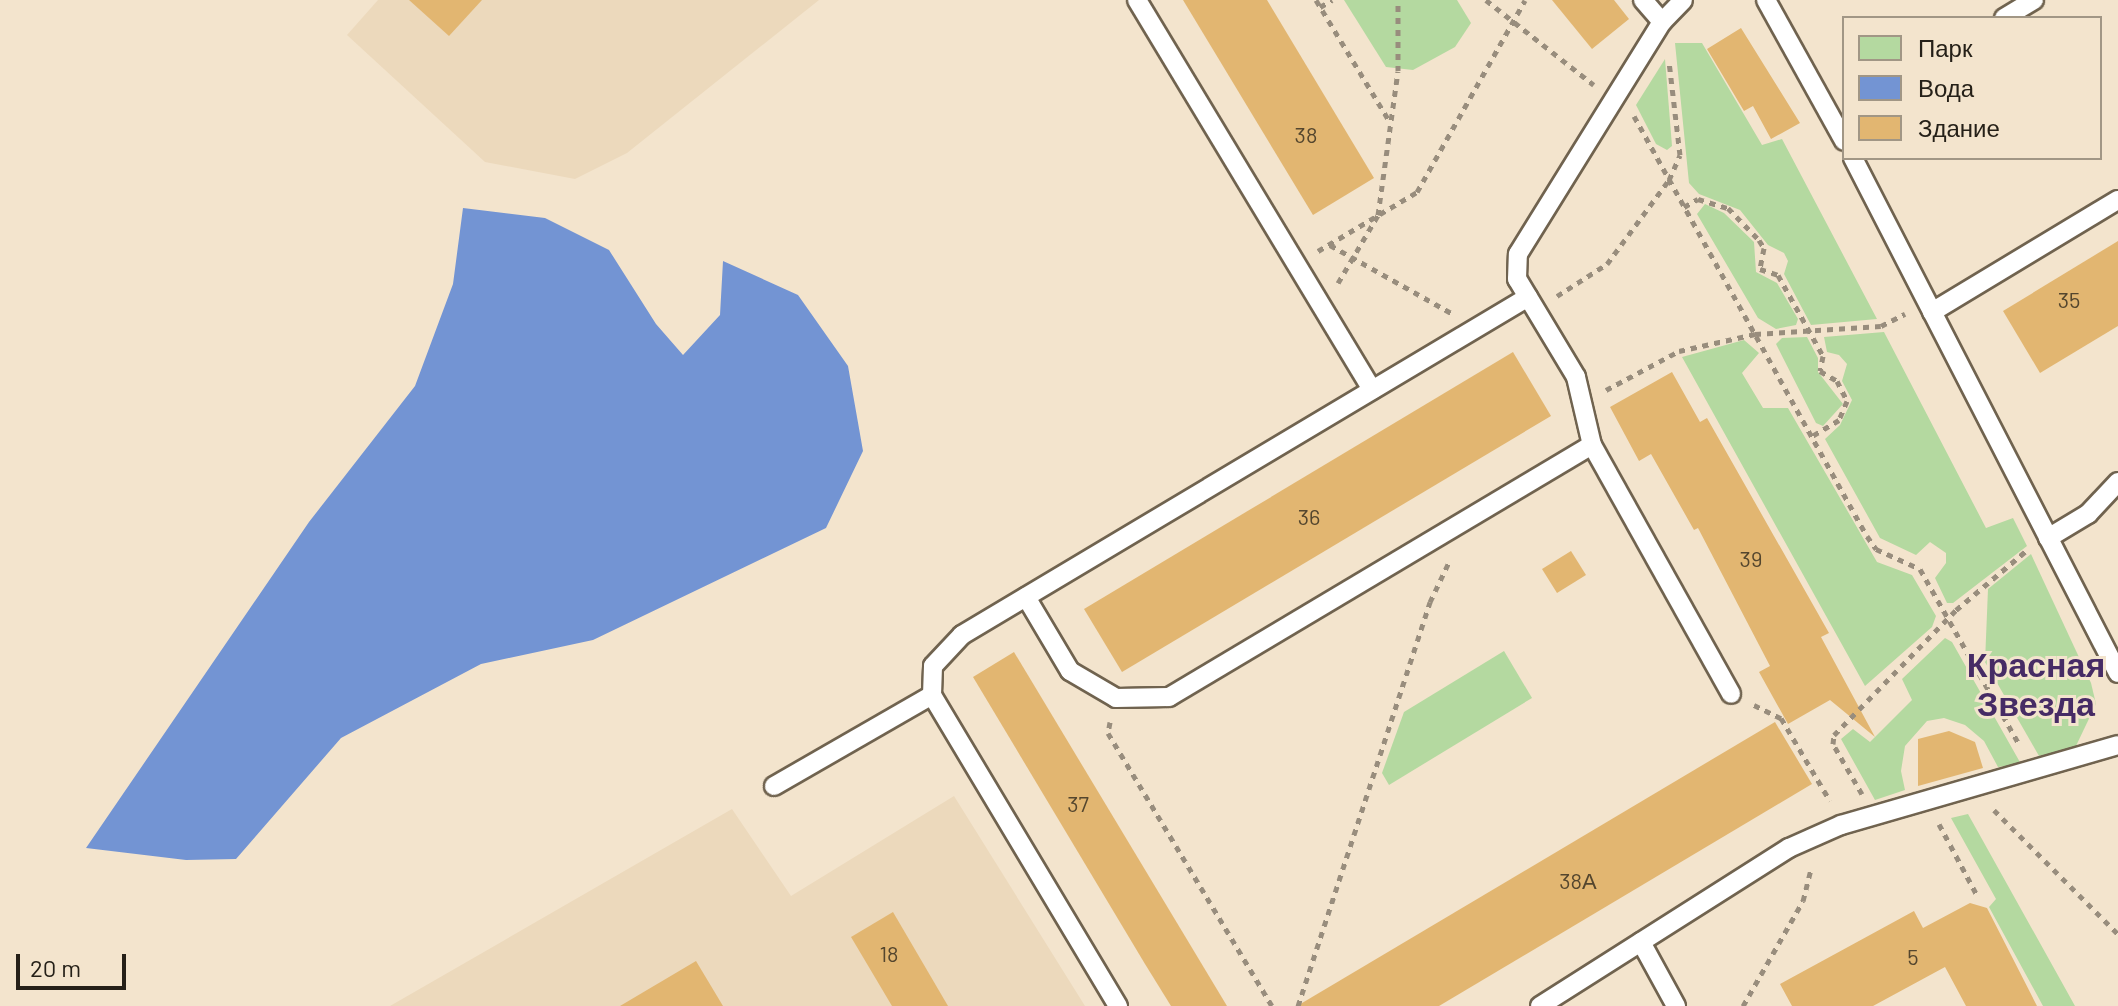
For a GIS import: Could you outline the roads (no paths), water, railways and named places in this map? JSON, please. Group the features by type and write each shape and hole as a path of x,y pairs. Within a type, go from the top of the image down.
{"lane":[{"path":"1137,0 1372,390"},
{"path":"1643,0 1662,22"},
{"path":"1683,0 1662,22 1518,254 1517,279 1576,377 1592,445 1731,694"},
{"path":"1766,0 1839,117"},
{"path":"2007,16 2034,0"},
{"path":"1854,160 2118,673"},
{"path":"1930,308 2118,200"},
{"path":"1118,1006 932,695 933,666 962,635 1476,328 1531,302"},
{"path":"1026,597 1070,671 1116,698 1169,697 1592,445"},
{"path":"2048,538 2088,514 2118,482"},
{"path":"774,786 932,695"},
{"path":"1540,1006 1789,848 1874,815 2118,745"},
{"path":"1641,942 1676,1006"}],"water":[{"path":"463,208 545,218 609,250 656,324 683,355 720,315 723,261 798,295 848,366 863,451 826,528 593,640 481,664 341,738 236,859 186,860 86,848 309,522 415,386 453,284"}],"district":[{"name":"Красная Звезда","path":"2036,682"}]}
